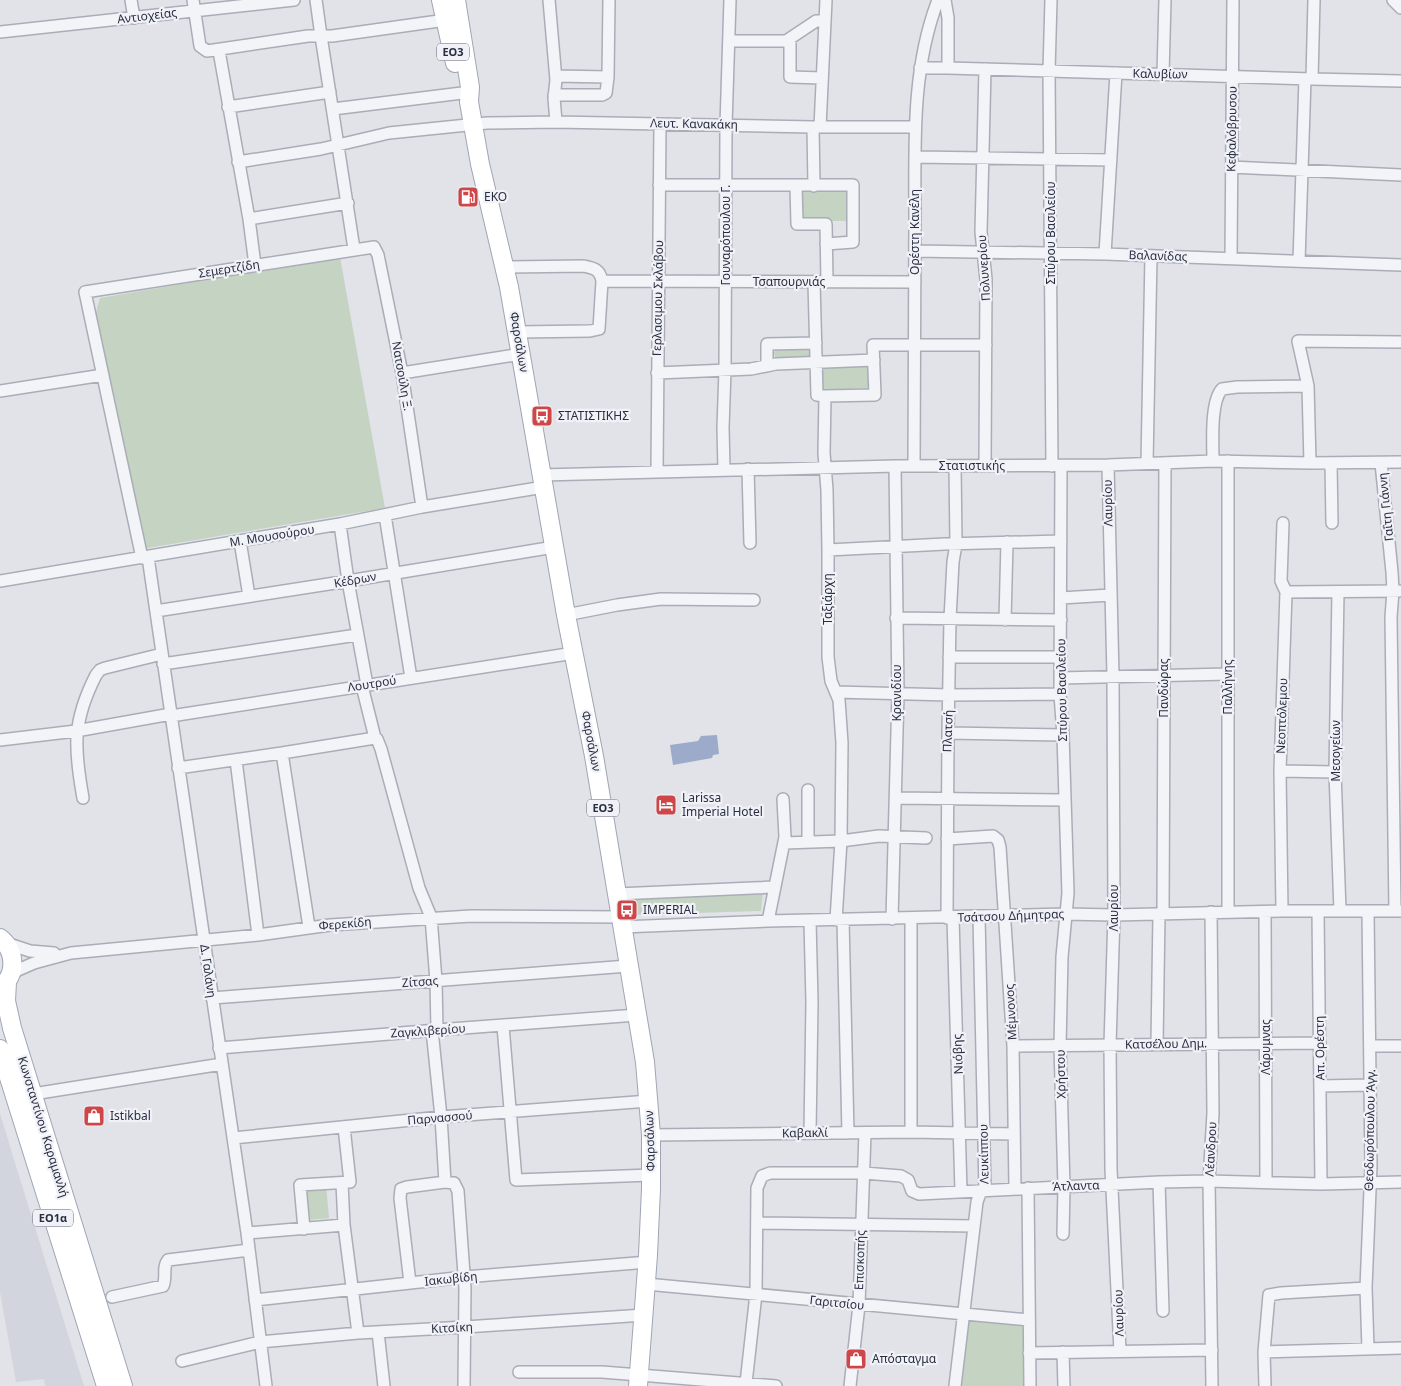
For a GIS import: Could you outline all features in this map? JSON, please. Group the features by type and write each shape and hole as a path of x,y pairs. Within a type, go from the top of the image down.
{"main road":[{"name":"Φαρσάλων","path":"441,0 473,124 517,332 566,615 594,756 645,1062 649,1102 651,1175 648,1262 639,1380"},
{"name":"Φαρσάλων","path":"456,0 470,87 466,97"},
{"name":"ΕΟ1α","path":"3,940 12,957 13,968 5,982"},
{"name":"Κωνσταντίνου Καραμανλή","path":"5,982 8,1012 123,1386"},
{"name":"Κωνσταντίνου Καραμανλή","path":"0,1049 106,1386"}],"street":[{"path":"131,0 134,18"},
{"name":"Αντιοχείας","path":"0,32 134,18 193,5 294,0"},
{"path":"316,0 354,250"},
{"path":"549,0 556,76 554,95 556,122"},
{"path":"554,95 602,95 607,91 609,0"},
{"name":"Γουναρόπουλου Γ.","path":"724,470 726,125 730,0"},
{"path":"814,186 826,0"},
{"name":"Ορέστη Κανέλη","path":"914,466 915,127 920,68 930,22 938,0"},
{"path":"945,0 948,18 948,68"},
{"name":"Σπύρου Βασιλείου","path":"1051,0 1049,71 1051,253 1056,466 1061,541 1060,694 1068,888 1065,914"},
{"path":"1163,74 1165,0"},
{"name":"Κεφαλόβρυσου","path":"1231,258 1233,0"},
{"path":"1300,261 1302,170 1314,0"},
{"path":"1393,0 1401,8"},
{"path":"193,5 200,46 206,51 219,51 301,37 332,36 446,20"},
{"path":"729,41 784,41 816,21 825,20"},
{"path":"790,39 790,77 822,78"},
{"path":"219,51 249,219 255,265"},
{"name":"Καλυβίων","path":"920,68 1401,80"},
{"name":"Πολυνερίου","path":"984,69 981,232 986,279 985,466"},
{"path":"1105,254 1116,73"},
{"path":"556,76 608,77"},
{"path":"228,107 330,92"},
{"path":"333,109 466,97"},
{"name":"Λευτ. Κανακάκη","path":"238,162 314,151 389,133 473,124 556,122 915,127"},
{"name":"Γερλασιμου Σκλάβου","path":"657,471 660,124"},
{"path":"915,157 1111,160"},
{"path":"1232,167 1401,175"},
{"path":"659,185 852,185 853,242 826,244"},
{"path":"796,186 797,224 826,224 827,282"},
{"path":"249,219 348,203"},
{"name":"Σεμερτζίδη","path":"85,292 374,247"},
{"name":"Νατσούλη Ξ.","path":"374,247 378,255 402,373 422,507"},
{"name":"Βαλανίδας","path":"915,250 1105,254 1401,265"},
{"path":"1147,463 1151,256"},
{"path":"504,267 583,266 594,268 601,274 599,329 590,331 517,332"},
{"name":"Τσαπουρνιάς","path":"602,281 915,282"},
{"name":"Ταξιάρχη","path":"814,282 817,395 825,396 828,657 831,681 840,705 842,743 840,920 848,1133"},
{"name":"Δ. Γαλάνη","path":"85,292 156,611 247,1233 266,1386"},
{"path":"1310,463 1308,386 1298,341 1401,342"},
{"path":"767,366 766,344 816,343"},
{"path":"825,396 875,395 873,345 986,345"},
{"path":"402,373 521,354"},
{"path":"658,373 874,360"},
{"path":"0,391 103,375"},
{"path":"1213,461 1214,414 1218,394 1222,389 1308,386"},
{"name":"Στατιστικής","path":"543,481 657,471 895,466 1056,466 1213,461 1401,462"},
{"name":"Παλλήνης","path":"1228,461 1228,912"},
{"name":"Πανδώρας","path":"1157,1044 1161,913 1165,463"},
{"path":"1331,463 1332,522"},
{"name":"Γαΐτη Γιάννη","path":"1381,463 1397,591 1391,617 1397,740 1398,911"},
{"name":"Λαυρίου","path":"1108,465 1113,676 1114,915 1110,1045 1112,1185 1120,1351"},
{"name":"Κρανιδίου","path":"892,919 898,694 895,466"},
{"name":"Πλατσή","path":"950,918 947,799 950,619 953,562 956,544 955,466"},
{"path":"748,469 750,544"},
{"name":"Μ. Μουσούρου","path":"0,581 340,524 543,481"},
{"path":"385,515 411,678"},
{"name":"Νεοπτόλεμου","path":"1282,911 1280,771 1286,592 1281,581 1283,523"},
{"path":"340,524 375,738 378,739 381,749 419,888 431,917 436,981 434,1030 441,1118 450,1183 458,1191 465,1277 464,1386"},
{"path":"240,541 249,596"},
{"path":"828,550 1061,541"},
{"path":"1005,620 1007,542"},
{"name":"Κέδρων","path":"156,611 554,547"},
{"path":"1286,592 1397,591"},
{"name":"Μεσογείων","path":"1338,592 1335,772 1340,911"},
{"path":"1061,598 1110,596"},
{"path":"566,615 661,599 754,600"},
{"path":"896,618 1061,620"},
{"path":"83,798 76,750 76,732 81,712 94,679 100,670 163,659 357,635"},
{"name":"Λουτρού","path":"0,740 76,732 171,715 574,653"},
{"path":"949,657 1061,657"},
{"path":"1060,678 1228,674"},
{"path":"836,692 949,696 1060,694"},
{"path":"948,733 1063,735"},
{"path":"178,768 375,738"},
{"path":"282,753 309,927"},
{"path":"236,760 258,935"},
{"path":"1280,771 1335,772"},
{"path":"808,790 808,842"},
{"path":"896,798 1064,800"},
{"path":"768,921 784,843 783,800"},
{"name":"Μέμνονος","path":"948,839 978,836 996,837 1000,847 1013,1046 1015,1189"},
{"path":"784,843 870,837 926,838"},
{"path":"617,894 774,887"},
{"name":"Θεοδωρόπουλου Άγγ.","path":"1368,911 1371,1046 1371,1165 1366,1288 1368,1349"},
{"name":"Τσάτσου Δήμητρας","path":"621,922 912,919 1065,914 1398,911"},
{"name":"Λέανδρου","path":"1211,912 1213,1114 1209,1181 1212,1386"},
{"name":"Λάρυμνας","path":"1265,912 1266,1182"},
{"name":"Απ. Ορέστη","path":"1318,912 1321,1184"},
{"name":"Χρήστου","path":"1063,1234 1064,1186 1060,1046 1065,914"},
{"name":"Φερεκίδη","path":"5,982 18,970 34,962 71,953 258,935 309,927 431,917 471,916 621,922"},
{"name":"Λευκίππου","path":"955,1386 962,1313 978,1197 985,1190 979,917"},
{"name":"Νιόβης","path":"950,918 961,1191"},
{"path":"910,1132 912,919"},
{"path":"810,920 812,1002 810,1133"},
{"name":"Φερεκίδη","path":"3,940 30,951 71,953"},
{"name":"Ζίτσας","path":"212,998 628,966"},
{"name":"Ζαγκλιβερίου","path":"220,1048 637,1015"},
{"path":"502,1026 516,1180 651,1175"},
{"name":"Κατσέλου Δημ.","path":"1013,1046 1320,1043"},
{"path":"1371,1046 1401,1046"},
{"path":"33,1094 222,1064"},
{"path":"1320,1086 1370,1085"},
{"name":"Παρνασσού","path":"233,1138 510,1111 649,1102"},
{"path":"304,1229 300,1185 350,1182 344,1127"},
{"name":"Καβακλί","path":"650,1135 910,1132 1014,1134"},
{"name":"Επισκοπής","path":"850,1386 858,1305 865,1133"},
{"name":"Άτλαντα","path":"757,1223 757,1188 762,1176 770,1173 864,1173 904,1176 908,1180 912,1191 919,1194 1159,1182 1209,1181 1321,1184 1401,1182"},
{"path":"1159,1182 1163,1311"},
{"path":"342,1183 344,1225 358,1333"},
{"path":"410,1283 400,1198 401,1189 450,1183"},
{"path":"1028,1188 1030,1386"},
{"path":"746,1383 756,1294 757,1223 974,1226"},
{"path":"247,1233 344,1225"},
{"path":"112,1297 163,1286 165,1283 165,1263 168,1260 249,1250"},
{"name":"Ιακωβίδη","path":"255,1300 465,1277 648,1262"},
{"name":"Γαριτσίου","path":"646,1284 1029,1320"},
{"path":"1265,1386 1264,1352 1269,1295 1281,1292 1366,1288"},
{"name":"Κιτσίκη","path":"182,1360 260,1342 358,1333 644,1314"},
{"path":"378,1332 384,1386"},
{"path":"1264,1352 1401,1348"},
{"path":"1029,1353 1212,1350"},
{"path":"1063,1352 1064,1386"},
{"path":"519,1372 602,1372 639,1380 746,1383 776,1386"}],"shaded area":[{"path":"0,1113 84,1386 45,1386 44,1379 16,1382 0,1292"}],"green space":[{"path":"800,190 851,191 851,221 801,221"},
{"path":"340,257 385,508 136,550 94,319 100,298"},
{"path":"776,348 808,348 811,349 812,358 776,360 774,353"},
{"path":"867,365 869,367 869,386 867,388 822,389 821,369 823,366"},
{"path":"763,893 761,911 629,915 627,897"},
{"path":"326,1184 329,1218 298,1221 295,1187"},
{"path":"962,1313 1029,1320 1030,1386 955,1386"}],"water":[{"path":"717,735 719,754 713,755 712,758 673,765 670,745 698,741 701,736"}],"place":[{"name":"EKO","path":"468,197"},
{"name":"ΣΤΑΤΙΣΤΙΚΗΣ","path":"542,416"},
{"name":"Larissa Imperial Hotel","path":"666,805"},
{"name":"IMPERIAL","path":"627,910"},
{"name":"Istikbal","path":"94,1116"},
{"name":"Απόσταγμα","path":"856,1359"}]}
